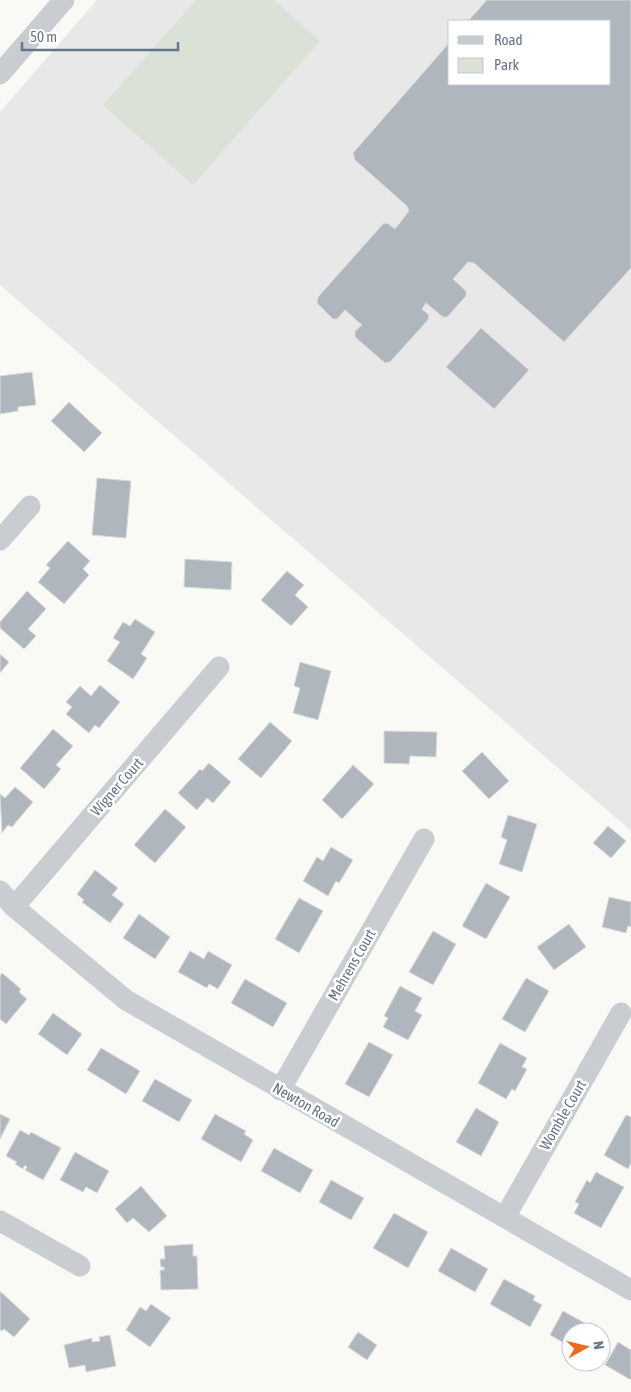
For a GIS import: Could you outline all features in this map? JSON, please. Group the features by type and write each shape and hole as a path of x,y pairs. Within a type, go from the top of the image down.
{"street":[{"path":"0,74 64,0"},
{"path":"0,540 30,506"},
{"name":"Wigner Court","path":"14,907 220,667"},
{"name":"Mehrens Court","path":"280,1090 424,839"},
{"name":"Newton Road","path":"0,891 14,907 126,1000 631,1290"},
{"name":"Womble Court","path":"505,1217 622,1013"},
{"path":"0,1221 80,1266"}],"shaded area":[{"path":"97,0 631,0 631,831 0,285 0,112"}],"green space":[{"path":"196,0 274,0 320,41 193,185 103,105"}],"building":[{"path":"487,0 631,0 631,268 564,342 474,263 468,262 453,279 466,291 466,296 447,317 443,317 426,303 422,309 429,315 428,320 390,362 385,363 355,337 355,331 362,325 345,310 337,319 333,319 317,303 318,297 383,224 387,223 395,229 409,211 407,206 355,160 353,153 448,44 448,85 611,85 611,20 469,20"},
{"path":"481,328 529,370 494,409 446,367"},
{"path":"32,372 36,405 18,407 18,411 0,414 0,376"},
{"path":"69,402 102,433 84,452 51,421"},
{"path":"97,478 131,481 126,538 92,535"},
{"path":"68,541 90,561 83,569 89,575 64,604 38,582 50,568 46,565"},
{"path":"185,559 232,562 231,590 184,587"},
{"path":"287,571 304,585 295,595 308,607 291,626 261,600"},
{"path":"27,591 46,609 28,629 36,636 24,649 0,628 0,622"},
{"path":"135,619 155,632 141,654 147,658 133,679 107,661 120,642 113,638 123,622 130,626"},
{"path":"0,654 9,662 0,673"},
{"path":"300,662 331,671 318,720 293,713 300,688 294,686"},
{"path":"100,685 120,702 99,728 95,725 89,733 66,714 72,707 66,702 80,686 91,696"},
{"path":"270,722 292,741 261,778 238,759"},
{"path":"53,729 73,746 56,765 61,769 44,789 20,768"},
{"path":"384,731 437,732 436,757 410,756 409,764 384,763"},
{"path":"482,752 509,781 489,799 462,771"},
{"path":"209,763 231,782 213,803 207,798 197,810 178,793 200,769 202,771"},
{"path":"353,765 374,784 342,819 322,800"},
{"path":"15,787 33,802 12,827 8,825 2,833 0,794 5,798"},
{"path":"165,809 186,827 155,863 134,845"},
{"path":"508,815 537,824 522,872 499,864 507,840 501,837"},
{"path":"608,826 626,841 611,858 593,843"},
{"path":"331,847 353,860 339,883 336,881 328,896 303,881 317,857 323,861"},
{"path":"95,870 118,888 112,895 124,904 110,923 82,902 84,900 77,894"},
{"path":"486,883 510,897 486,939 462,926"},
{"path":"609,897 631,902 631,927 628,926 626,933 602,927"},
{"path":"299,898 323,911 299,953 275,939"},
{"path":"139,914 170,937 155,959 123,938"},
{"path":"569,924 586,947 554,970 537,947"},
{"path":"433,931 456,944 433,985 409,972"},
{"path":"190,951 204,959 208,951 232,965 218,989 209,984 207,988 178,972"},
{"path":"2,973 21,989 19,992 27,999 6,1024 0,1019 0,976"},
{"path":"526,978 549,991 525,1032 502,1019"},
{"path":"245,979 287,1003 273,1027 231,1003"},
{"path":"400,986 422,998 415,1011 422,1015 408,1040 383,1027 388,1018 384,1016"},
{"path":"53,1013 82,1034 67,1055 38,1034"},
{"path":"369,1042 393,1055 369,1097 345,1084"},
{"path":"500,1043 527,1058 522,1067 527,1069 515,1091 512,1089 506,1099 478,1083"},
{"path":"101,1048 140,1071 126,1094 87,1070"},
{"path":"155,1079 192,1100 179,1122 142,1101"},
{"path":"476,1108 499,1122 481,1156 456,1142"},
{"path":"0,1114 10,1119 0,1139"},
{"path":"215,1114 246,1131 244,1134 253,1140 241,1162 201,1139"},
{"path":"626,1115 631,1117 631,1163 628,1169 604,1155"},
{"path":"20,1130 29,1135 31,1132 61,1148 43,1180 25,1170 27,1167 25,1165 23,1169 15,1164 17,1162 6,1156"},
{"path":"274,1148 313,1170 300,1193 261,1171"},
{"path":"75,1152 109,1171 97,1193 86,1187 83,1192 60,1180"},
{"path":"596,1172 624,1187 601,1228 574,1213 579,1204 575,1202 587,1180 590,1183"},
{"path":"331,1180 364,1198 351,1220 319,1202"},
{"path":"141,1186 167,1216 149,1232 133,1218 127,1223 115,1209"},
{"path":"394,1213 428,1232 408,1268 373,1248"},
{"path":"193,1244 193,1256 197,1256 198,1289 161,1290 160,1270 164,1270 164,1267 161,1267 160,1259 165,1259 164,1246"},
{"path":"451,1248 488,1269 475,1292 438,1271"},
{"path":"504,1279 535,1296 533,1300 542,1305 530,1327 490,1304"},
{"path":"0,1291 30,1319 14,1337 4,1329 0,1330"},
{"path":"151,1304 171,1318 150,1347 126,1330 140,1307 146,1311"},
{"path":"563,1311 583,1322 561,1322 561,1341 550,1335"},
{"path":"358,1332 377,1345 367,1360 348,1347"},
{"path":"110,1335 116,1366 86,1372 85,1365 69,1368 64,1345 92,1338 92,1342 100,1341 99,1337"},
{"path":"618,1342 631,1350 631,1380 611,1368 611,1354"}]}
